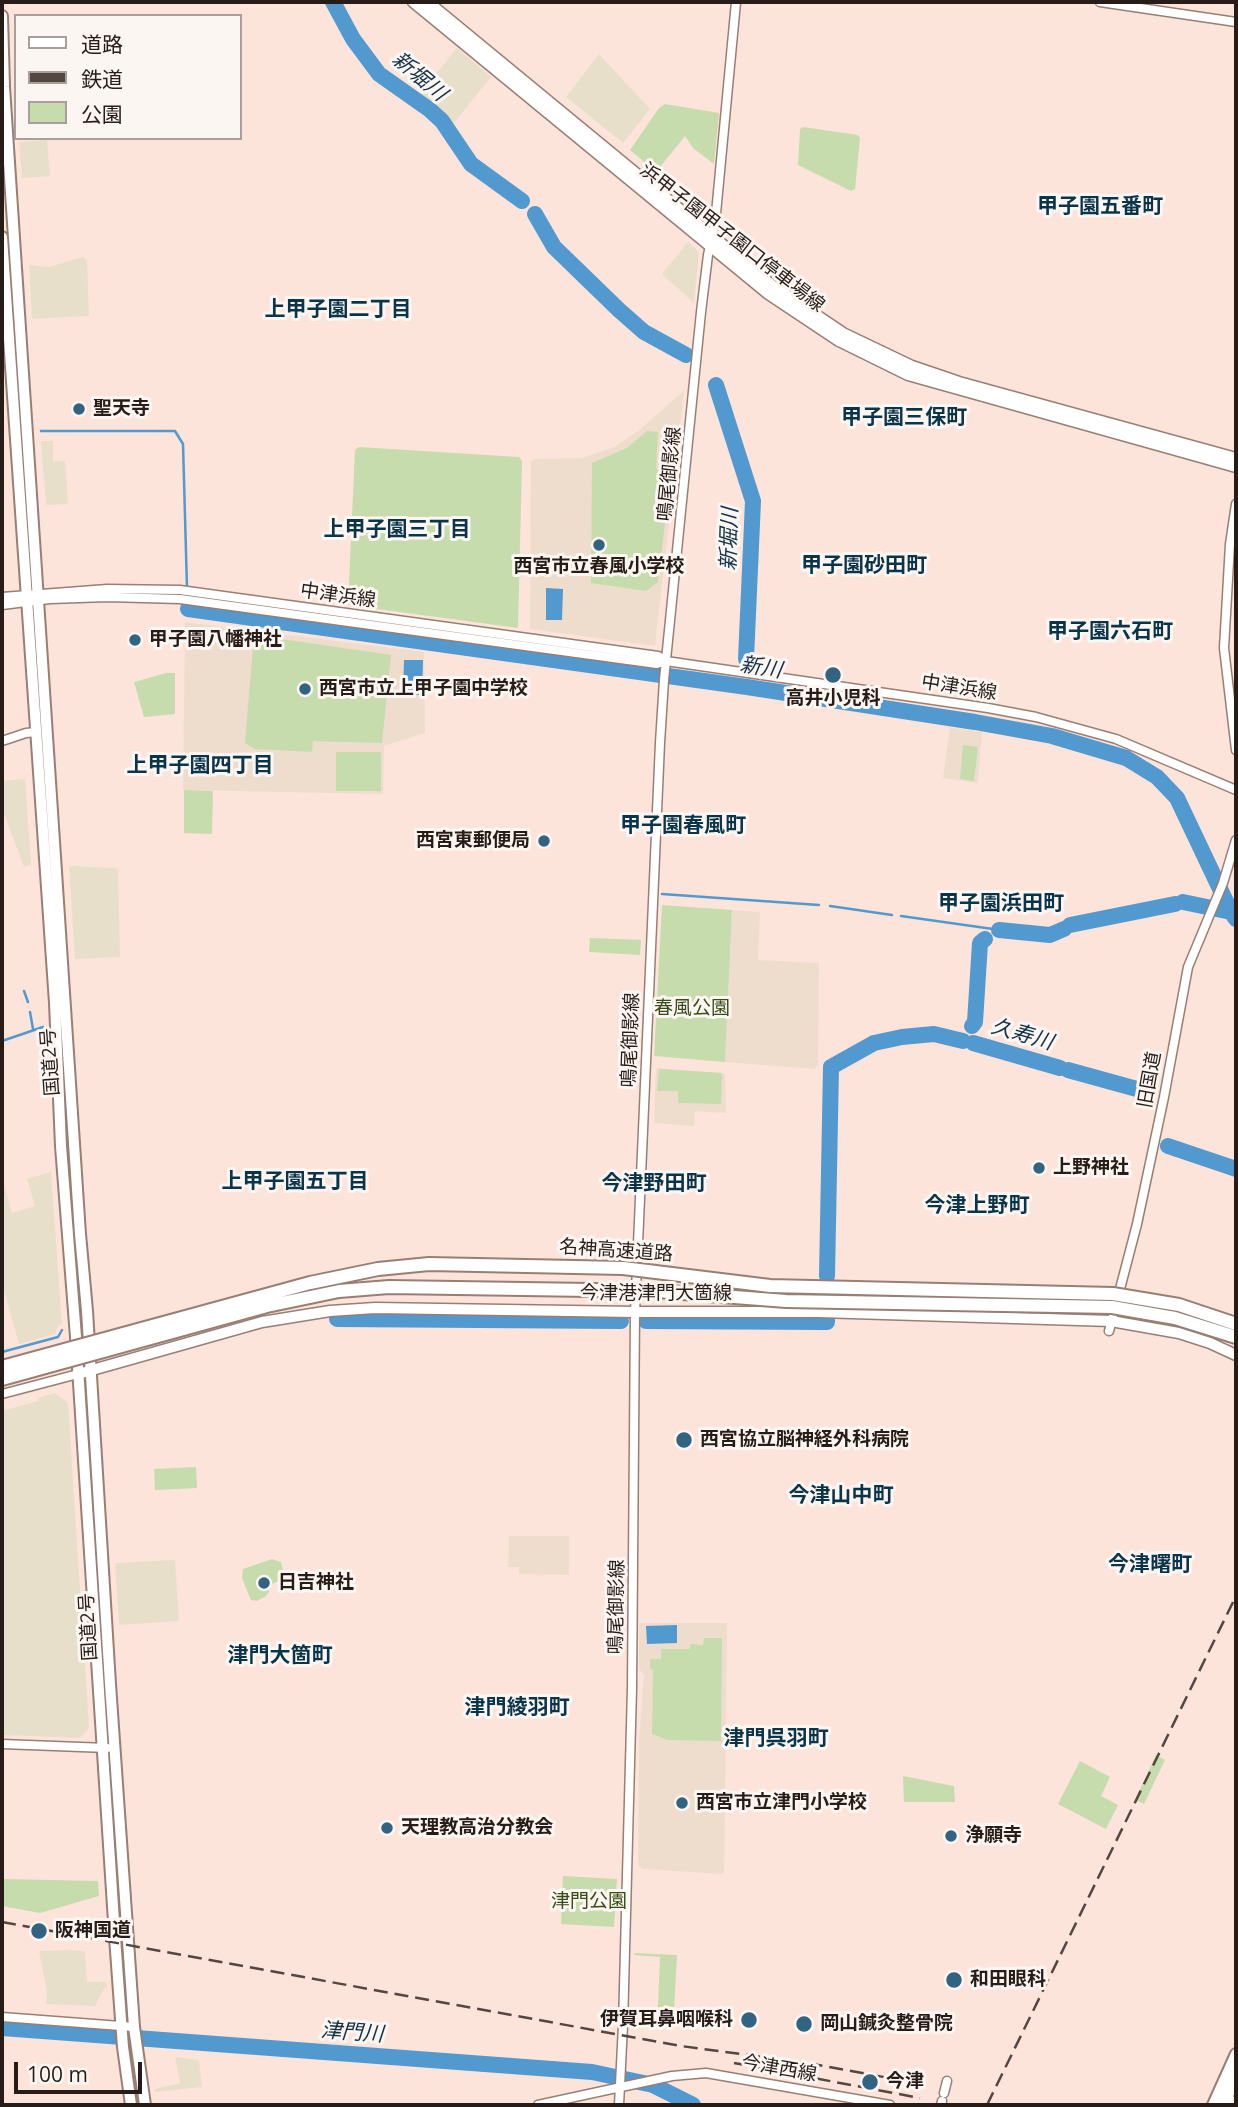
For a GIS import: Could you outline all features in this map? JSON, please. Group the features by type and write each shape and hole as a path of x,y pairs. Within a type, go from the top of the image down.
{"highway":[{"name":"国道2号","path":"2,16 4,87 91,1370 122,2028 131,2105"},
{"name":"国道2号","path":"2,237 26,598 31,732 55,1003 61,1146 78,1374 134,2029 145,2105"},
{"name":"名神高速道路","path":"2,1367 310,1283 378,1269 429,1264 623,1268 770,1286 1113,1294 1178,1305 1236,1324"},
{"name":"名神高速道路","path":"2,1379 267,1306 339,1291 388,1287 657,1291 786,1301 1112,1307 1175,1318 1236,1337"},
{"path":"1213,2105 1236,2054"},
{"path":"1223,2105 1236,2074"}],"main road":[{"name":"浜甲子園甲子園口停車場線","path":"413,2 711,241 818,318 872,349 959,382 1236,458"},
{"name":"浜甲子園甲子園口停車場線","path":"428,2 711,241 767,293 812,325 908,375 1236,467"},
{"name":"今津港津門大箇線","path":"78,1374 262,1322 330,1311 375,1308 819,1312 1151,1326 1210,1343 1236,1355"}],"street":[{"name":"鳴尾御影線","path":"619,2105 632,1688 635,1312 664,676 711,241 715,225 736,2"},
{"path":"1100,2 1236,22"},
{"path":"1236,504 1230,544 1224,648 1236,750"},
{"name":"中津浜線","path":"2,597 180,599 657,664 666,661 988,708 1036,717 1116,739 1236,790"},
{"name":"中津浜線","path":"2,605 26,598"},
{"path":"2,741 31,732"},
{"name":"旧国道","path":"1110,1326 1134,1239 1188,967 1222,886 1236,840"},
{"path":"2,1394 78,1374"},
{"path":"2,1744 109,1748"},
{"path":"2,2017 134,2029"},
{"name":"今津西線","path":"619,2086 711,2073 890,2105"},
{"path":"943,2100 947,2081"},
{"path":"538,2105 619,2086"}],"shaded area":[{"path":"457,48 491,77 453,124 419,95"},
{"path":"599,54 650,109 623,143 566,97"},
{"path":"47,140 50,176 22,178 19,142"},
{"path":"688,242 699,252 694,303 662,274"},
{"path":"83,257 87,261 89,316 32,319 29,265 49,267"},
{"name":"西宮市立春風小学校","path":"684,391 655,646 530,629 531,461 582,458 614,447 638,431"},
{"path":"41,441 53,441 53,462 65,461 68,504 46,505"},
{"name":"西宮市立上甲子園中学校","path":"185,622 424,652 425,733 384,746 383,794 183,790"},
{"path":"950,728 982,732 978,783 943,778"},
{"path":"25,779 31,865 24,867 2,808 2,781"},
{"path":"69,866 116,868 118,871 120,957 75,959"},
{"path":"732,910 760,912 758,960 819,963 818,1065 814,1069 725,1062"},
{"path":"656,1068 723,1073 726,1113 695,1111 694,1126 654,1123"},
{"path":"51,1172 62,1325 58,1326 55,1334 19,1344 2,1283 2,1186 4,1185 12,1213 35,1206 27,1179"},
{"path":"55,1393 68,1403 89,1728 80,1738 2,1735 2,1411 38,1401 38,1398"},
{"path":"509,1536 569,1536 569,1575 519,1574 519,1567 508,1567"},
{"path":"175,1560 179,1621 119,1625 115,1563"},
{"name":"西宮市立津門小学校","path":"639,1623 727,1623 722,1874 643,1869 638,1865 639,1741 644,1675 639,1669"},
{"path":"39,1951 85,1951 87,1982 106,1982 107,1989 105,1987 95,2006 46,2004 47,1991"},
{"path":"175,2057 199,2060 202,2087 155,2092 155,2089 180,2083"}],"green space":[{"path":"665,104 719,113 714,164 693,148 685,136 656,172 630,150 659,108"},
{"path":"803,127 858,135 860,138 855,189 851,191 798,165 800,129"},
{"path":"647,431 658,432 656,469 671,472 658,582 646,591 591,583 592,463 627,448"},
{"path":"359,447 519,457 522,461 518,628 348,605 355,450"},
{"path":"254,635 391,655 382,743 313,741 312,752 255,749 245,743"},
{"path":"175,673 175,714 144,717 134,682"},
{"path":"963,745 978,747 974,781 960,779"},
{"path":"336,752 381,752 381,791 336,791"},
{"path":"184,790 213,791 212,834 184,833"},
{"name":"春風公園","path":"662,905 732,910 725,1062 654,1056"},
{"path":"590,938 641,940 640,955 589,952"},
{"path":"659,1069 722,1073 721,1104 678,1103 678,1091 657,1091"},
{"path":"196,1467 197,1488 155,1490 154,1469"},
{"name":"日吉神社","path":"272,1559 281,1562 284,1575 281,1580 267,1586 269,1592 266,1596 257,1601 251,1600 242,1578 243,1569"},
{"path":"704,1638 722,1638 721,1741 668,1740 652,1734 653,1670 650,1669 650,1659 661,1659 661,1649 690,1649 691,1644 703,1645"},
{"path":"1156,1755 1165,1760 1144,1804 1135,1800"},
{"path":"1080,1761 1110,1777 1101,1796 1118,1805 1106,1829 1058,1804"},
{"path":"903,1776 954,1786 955,1802 904,1802"},
{"name":"津門公園","path":"563,1876 617,1879 614,1927 561,1924"},
{"path":"2,1879 98,1881 99,1896 40,1913 2,1906"},
{"path":"634,1955 677,1955 673,2030 657,2027 660,1957"}],"water":[{"path":"546,588 563,589 562,620 546,620"},
{"path":"404,660 423,660 422,695 403,694"},
{"path":"677,1625 677,1643 647,1644 646,1626"}],"waterway":[{"name":"新堀川","path":"333,2 353,39 379,74 430,110 442,121 471,164 522,201"},
{"name":"新堀川","path":"535,214 554,247 619,310 644,332 686,355"},
{"name":"新堀川","path":"716,385 753,501 746,659"},
{"path":"41,431 175,431 183,444 187,588"},
{"name":"新川","path":"188,609 747,687 1052,736 1126,758 1157,777 1177,798 1236,919"},
{"path":"662,894 819,905"},
{"path":"1183,902 1231,912"},
{"path":"1070,925 1175,904"},
{"path":"830,906 892,915"},
{"path":"901,916 993,929"},
{"path":"999,930 1050,935 1064,929"},
{"path":"972,1026 975,1022 980,943 985,939"},
{"path":"24,991 28,1002"},
{"path":"30,1012 33,1029"},
{"path":"2,1041 43,1027"},
{"path":"827,1276 831,1067 874,1043 902,1037 934,1034 963,1041"},
{"name":"久寿川","path":"973,1043 1060,1068"},
{"name":"久寿川","path":"1068,1070 1144,1091"},
{"name":"久寿川","path":"1168,1146 1236,1169"},
{"path":"337,1319 621,1321"},
{"path":"646,1321 827,1320"},
{"path":"2,1352 58,1337 62,1330"},
{"name":"津門川","path":"2,2028 592,2072 653,2085 693,2105"}],"railway":[{"path":"987,2105 1236,1596"},
{"path":"2,1922 681,2046 807,2063 922,2084"},
{"path":"734,2063 920,2098"}],"place":[{"name":"聖天寺","path":"79,409"},
{"name":"西宮市立春風小学校","path":"599,545"},
{"name":"甲子園八幡神社","path":"135,640"},
{"name":"高井小児科","path":"833,675"},
{"name":"西宮市立上甲子園中学校","path":"305,689"},
{"name":"西宮東郵便局","path":"544,841"},
{"name":"上野神社","path":"1039,1168"},
{"name":"西宮協立脳神経外科病院","path":"684,1440"},
{"name":"日吉神社","path":"264,1583"},
{"name":"西宮市立津門小学校","path":"682,1803"},
{"name":"天理教高治分教会","path":"387,1828"},
{"name":"浄願寺","path":"951,1836"},
{"name":"阪神国道","path":"39,1931"},
{"name":"和田眼科","path":"954,1980"},
{"name":"伊賀耳鼻咽喉科","path":"749,2020"},
{"name":"岡山鍼灸整骨院","path":"804,2024"},
{"name":"今津","path":"870,2082"}],"district":[{"name":"甲子園五番町","path":"1100,207"},
{"name":"上甲子園二丁目","path":"338,310"},
{"name":"甲子園三保町","path":"904,418"},
{"name":"上甲子園三丁目","path":"397,530"},
{"name":"甲子園砂田町","path":"864,566"},
{"name":"甲子園六石町","path":"1110,632"},
{"name":"上甲子園四丁目","path":"200,766"},
{"name":"甲子園春風町","path":"683,826"},
{"name":"甲子園浜田町","path":"1001,904"},
{"name":"上甲子園五丁目","path":"295,1182"},
{"name":"今津野田町","path":"654,1184"},
{"name":"今津上野町","path":"977,1206"},
{"name":"今津山中町","path":"841,1496"},
{"name":"今津曙町","path":"1150,1565"},
{"name":"津門大箇町","path":"280,1656"},
{"name":"津門綾羽町","path":"517,1708"},
{"name":"津門呉羽町","path":"776,1739"}]}
